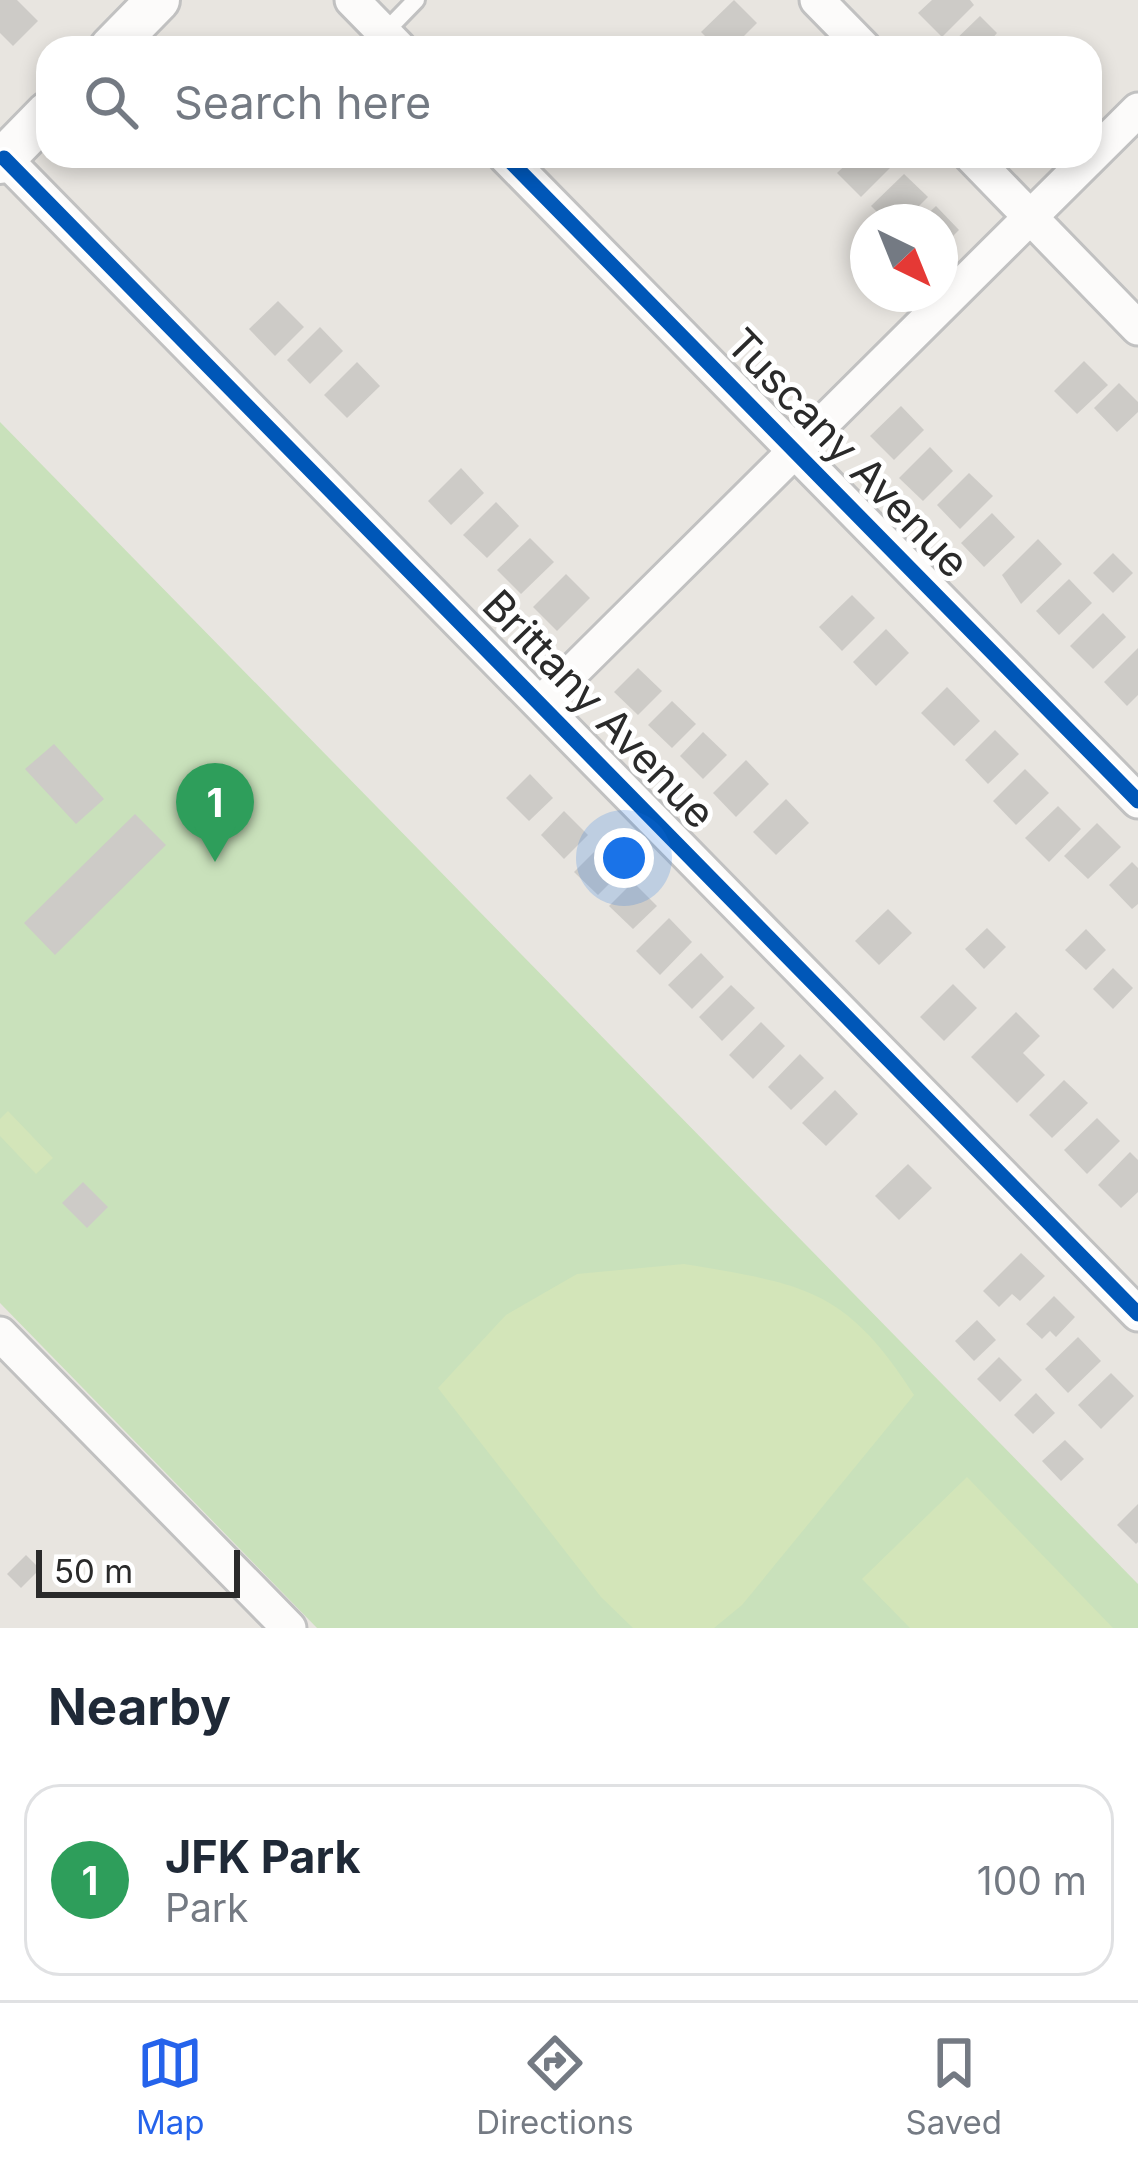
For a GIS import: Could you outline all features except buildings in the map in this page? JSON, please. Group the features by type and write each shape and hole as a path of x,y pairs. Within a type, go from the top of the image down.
{"street":[{"path":"123,36 158,0"},
{"path":"352,0 388,36"},
{"path":"817,0 852,36"},
{"path":"1102,144 1138,110"},
{"path":"2,160 36,125"},
{"name":"Brittany Avenue","path":"2,160 542,701 1138,1314"},
{"name":"Tuscany Avenue","path":"517,168 1138,800"},
{"path":"982,168 1138,328"},
{"path":"542,701 1077,168"},
{"path":"0,1334 289,1628"}],"lane":[{"path":"394,36 416,0"}],"green space":[{"path":"0,422 1138,1584 1138,1628 317,1628 0,1303"},
{"path":"8,1111 53,1158 36,1174 0,1136 0,1119"},
{"path":"684,1264 761,1278 818,1297 866,1332 914,1395 742,1605 714,1628 633,1628 601,1597 438,1388 506,1315 577,1274"},
{"path":"967,1477 1113,1628 910,1628 862,1579"}],"cycle path":[{"path":"4,158 1138,1314"},
{"path":"517,168 1138,801"}],"place":[{"name":"JFK Park","path":"215,862"}]}
